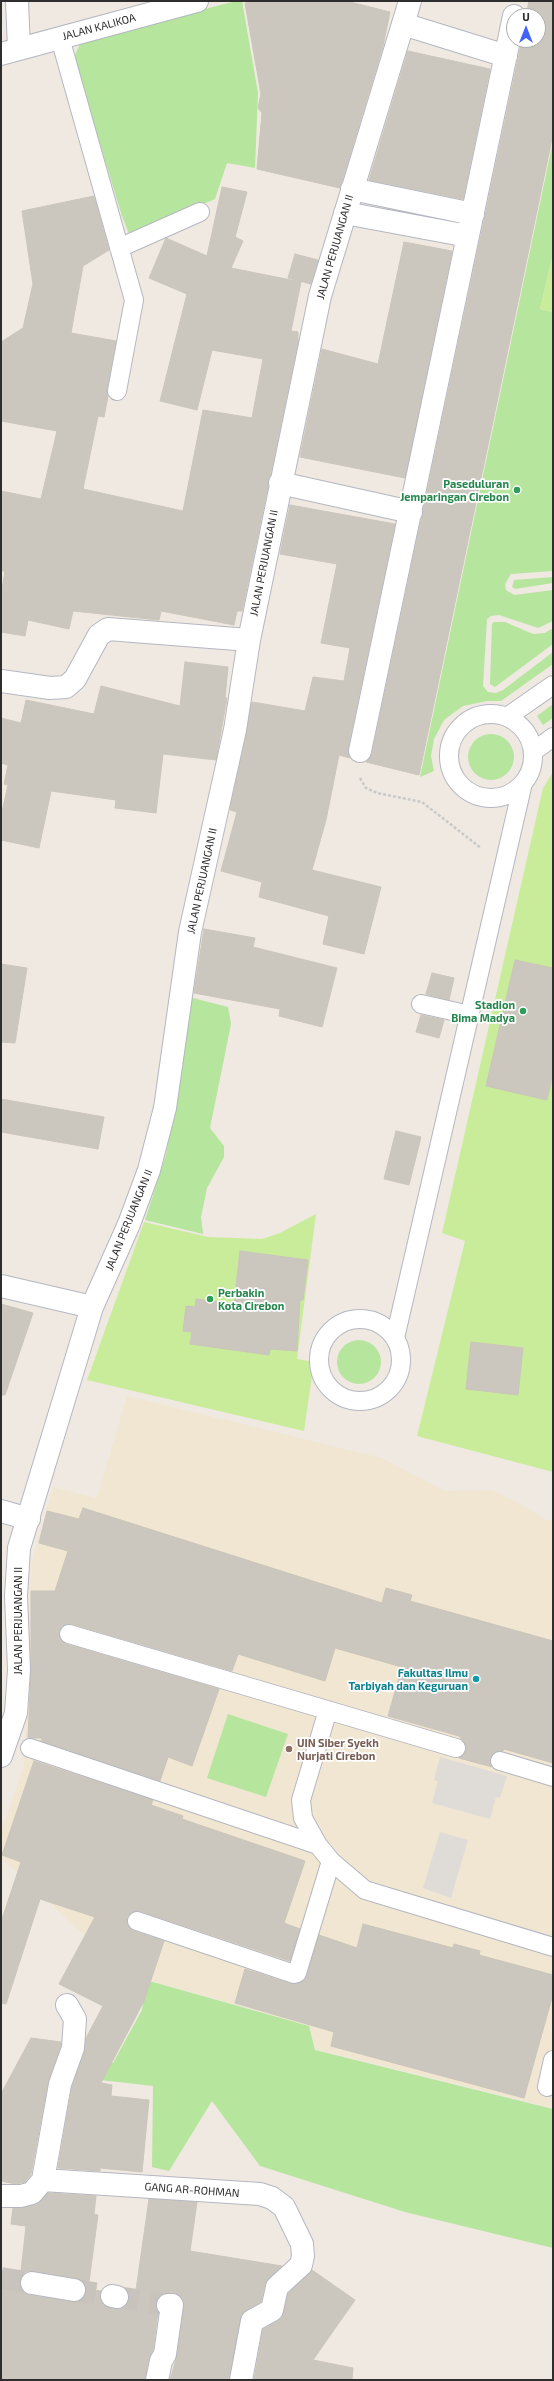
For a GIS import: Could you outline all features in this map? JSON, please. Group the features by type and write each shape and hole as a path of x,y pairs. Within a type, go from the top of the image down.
{"street":[{"path":"10,52 17,1"},
{"name":"JALAN KALIKOA","path":"10,52 197,1"},
{"name":"JALAN PERJUANGAN II","path":"1,1756 16,1713 19,1670 16,1596 19,1555 92,1307 129,1224 149,1170 165,1108 190,932 235,730 249,640 320,296 410,1"},
{"path":"403,24 506,56"},
{"path":"360,751 508,48"},
{"path":"352,189 473,214"},
{"path":"345,213 468,236"},
{"path":"280,484 411,512"},
{"path":"1,681 50,688 66,686 75,679 99,635 108,629 249,640"},
{"path":"1,1286 92,1307"},
{"path":"1,1511 29,1520"},
{"path":"1,2196 21,2196 32,2193 43,2180 60,2084 73,2048 76,2019 67,2004"},
{"name":"GANG AR-ROHMAN","path":"43,2180 260,2194 272,2198 284,2207 302,2244 303,2256 301,2265 277,2287 272,2310 252,2321 241,2380"},
{"path":"32,2283 74,2290"},
{"path":"157,2380 161,2362 165,2354 172,2305 168,2305"}],"lane":[{"path":"60,38 134,300 117,391"},
{"path":"119,248 200,212"},
{"path":"507,717 553,685"},
{"path":"493,714 507,717 524,731 534,751 533,766 517,790 504,796 489,798 475,795 462,787 454,775 449,762 450,747 455,733 465,722 478,715 493,714"},
{"path":"534,751 553,737"},
{"path":"395,1338 385,1326 370,1320 354,1318 338,1324 326,1335 319,1349 318,1366 324,1381 335,1393 349,1400 366,1400 381,1395 393,1384 400,1370 401,1353 395,1338 523,783"},
{"path":"421,1004 470,1015"},
{"path":"69,1634 456,1748"},
{"path":"328,1710 301,1800 303,1818 318,1845 331,1861 365,1890 553,1947"},
{"path":"30,1748 318,1845"},
{"path":"500,1762 553,1777"},
{"path":"137,1921 294,1974 297,1973 331,1861"},
{"path":"547,2087 553,2060"}],"path":[{"path":"359,776 366,788 377,793 422,802 504,866"}],"shaded area":[{"name":"UIN Siber Syekh Nurjati Cirebon","path":"127,1396 382,1458 445,1491 491,1490 513,1500 547,1520 553,1520 553,2108 315,2049 310,2026 125,1973 1,1858 1,1832 24,1766 31,1565 53,1487 97,1498"},
{"path":"440,1757 507,1776 500,1798 496,1797 490,1819 432,1803 438,1781 434,1780"},
{"path":"440,1832 468,1840 451,1898 423,1888"}],"green space":[{"path":"236,1 242,1 258,93 255,168 227,163 215,199 130,236 122,216 77,68 75,55 79,46 85,40"},
{"path":"553,141 553,254 540,309 553,312 553,571 511,574 505,584 506,590 514,595 553,590 553,621 538,628 499,615 491,616 487,619 483,686 488,692 496,693 503,690 553,652 553,664 501,701 487,701 463,706 444,720 434,739 431,756 434,771 420,777"},
{"path":"553,254 553,312 540,309"},
{"path":"553,577 553,583 515,589 512,587 514,580"},
{"path":"494,622 505,622 533,634 545,633 553,628 553,644 495,687 490,684 492,624"},
{"path":"553,704 553,718 543,725 537,716"},
{"path":"487,734 495,734 504,738 510,744 514,757 510,770 504,776 495,780 487,780 478,776 472,770 468,761 468,753 472,744 478,738"},
{"name":"Stadion Bima Madya","path":"553,772 553,1472 417,1436 465,1241 442,1233 543,788"},
{"path":"189,997 228,1007 231,1024 210,1128 224,1146 224,1157 207,1188 201,1217 203,1234 145,1220 166,1155 185,1047"},
{"name":"Perbakin Kota Cirebon","path":"316,1214 297,1359 314,1362 304,1431 87,1380 144,1222 208,1237 262,1239 280,1233"},
{"path":"355,1340 363,1340 368,1341 375,1346 380,1353 380,1371 375,1378 368,1383 355,1384 347,1381 340,1374 337,1366 337,1358 340,1350 347,1343"},
{"path":"228,1714 288,1734 266,1797 207,1778"},
{"path":"121,1973 309,2026 315,2050 553,2109 553,2248 405,2212 260,2166 212,2101 169,2171 152,2167 153,2086 75,2077 72,2072 83,2048 113,2063 142,2010 143,2003"}],"building":[{"path":"260,1 346,1 390,12 383,46 340,188 257,169 262,113 258,108 261,94 245,3"},
{"path":"529,1 553,1 553,134 419,775 366,762 372,754 520,48 546,48 546,8 528,8"},
{"path":"408,51 490,69 463,199 369,180"},
{"path":"222,187 247,192 235,237 243,241 231,268 301,282 291,331 298,332 298,342 242,611 237,611 234,625 161,611 159,620 73,611 69,629 28,620 25,636 1,632 1,595 5,571 1,571 1,491 41,499 57,431 1,421 1,342 23,328 33,284 22,211 94,196 109,250 83,266 71,333 116,341 107,389 108,396 104,417 98,416 83,489 183,511 203,410 252,418 263,359 212,350 197,410 160,401 187,294 149,278 166,238 207,256"},
{"path":"404,242 452,251 405,478 300,457 322,349 378,364"},
{"path":"295,254 318,260 311,284 288,278"},
{"path":"290,505 395,524 348,748 350,758 339,755 326,820 312,870 381,887 364,954 323,944 329,916 259,897 262,882 221,871 237,812 230,810 252,702 305,711 313,677 344,681 350,648 321,643 337,564 280,554"},
{"path":"185,662 228,667 225,698 227,698 216,760 163,754 156,813 115,808 116,800 51,791 39,848 1,840 1,816 8,785 4,784 8,765 1,763 1,718 21,723 26,700 94,714 101,686 180,706"},
{"path":"204,929 255,938 253,947 337,968 322,1027 279,1016 280,1009 194,993"},
{"path":"515,960 553,968 553,1072 547,1100 486,1086"},
{"path":"1,964 27,968 15,1043 1,1042"},
{"path":"432,973 454,978 449,1000 426,994"},
{"path":"421,1015 444,1020 439,1038 416,1032"},
{"path":"1,1099 104,1117 98,1149 1,1132"},
{"path":"396,1131 421,1137 409,1185 384,1179"},
{"path":"240,1251 308,1260 303,1300 300,1300 297,1351 270,1349 269,1355 190,1344 192,1332 183,1331 186,1306 195,1307 196,1299 234,1304"},
{"path":"1,1304 33,1313 5,1395 1,1395"},
{"path":"471,1342 523,1348 518,1395 466,1389"},
{"path":"83,1508 382,1603 386,1588 412,1595 410,1601 553,1641 553,1763 504,1749 503,1751 493,1754 490,1758 492,1767 459,1758 466,1751 466,1746 459,1736 388,1716 402,1667 335,1648 325,1681 238,1654 232,1671 72,1624 62,1626 59,1631 61,1641 66,1644 219,1689 192,1766 168,1757 160,1781 41,1741 42,1738 28,1738 31,1671 31,1591 55,1591 68,1551 39,1543 47,1511 79,1519"},
{"path":"34,1761 153,1800 151,1805 183,1816 182,1819 305,1861 284,1923 300,1929 290,1961 140,1911 135,1911 127,1917 127,1923 133,1931 164,1941 144,2001 101,2083 112,2085 111,2096 149,2100 142,2172 100,2168 100,2171 58,2168 72,2087 85,2052 86,2038 103,2006 59,1984 95,1917 40,1899 6,2004 1,2003 1,1922 21,1862 2,1855"},
{"path":"363,1924 453,1948 454,1944 480,1951 479,1955 553,1975 553,1994 524,2098 331,2046 334,2032 235,2003 245,1969 291,1984 300,1983 307,1976 319,1935 357,1948"},
{"path":"31,2038 61,2042 61,2045 48,2082 31,2174 25,2182 16,2184 1,2181 1,2094"},
{"path":"48,2193 96,2196 94,2214 98,2215 88,2289 101,2291 100,2300 110,2308 121,2309 127,2305 129,2296 135,2297 149,2199 197,2202 190,2251 282,2266 265,2284 261,2302 242,2314 229,2380 170,2380 177,2356 184,2307 183,2299 178,2294 172,2292 162,2294 157,2299 156,2305 158,2312 153,2350 149,2358 145,2380 1,2380 1,2277 20,2280 26,2226 11,2224 13,2208 36,2205","holes":["27,2271 76,2278 86,2285 86,2292 79,2302 30,2295 20,2288 22,2275"]},
{"path":"312,2270 355,2300 313,2360 353,2368 352,2380 254,2380 263,2329 282,2318 288,2294"}],"tunnel":[{"path":"1,2278 32,2283"},
{"path":"74,2290 112,2296"},
{"path":"117,2297 168,2305"}],"place":[{"name":"Paseduluran Jemparingan Cirebon","path":"517,490"},
{"name":"Stadion Bima Madya","path":"523,1011"},
{"name":"Perbakin Kota Cirebon","path":"210,1299"},
{"name":"Fakultas Ilmu Tarbiyah dan Keguruan","path":"476,1679"},
{"name":"UIN Siber Syekh Nurjati Cirebon","path":"289,1749"}]}
